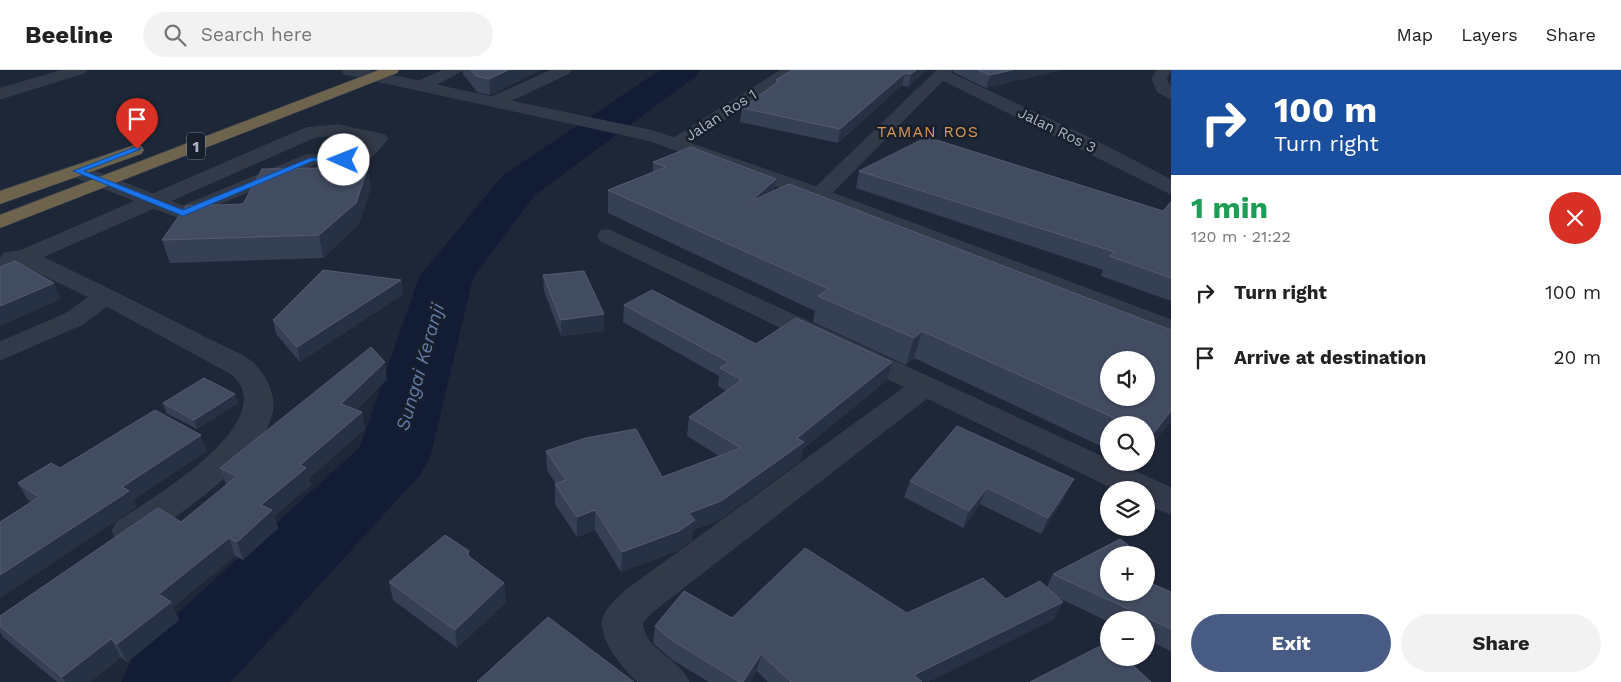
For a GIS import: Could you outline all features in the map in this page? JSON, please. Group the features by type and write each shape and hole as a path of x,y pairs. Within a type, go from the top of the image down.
{"highway":[{"path":"239,112 350,70"},
{"name":"1","path":"0,222 384,73"},
{"path":"0,198 147,145"}],"street":[{"path":"0,94 79,70"},
{"path":"350,70 384,73 421,86 654,136 819,195 1171,329"},
{"path":"421,86 456,70"},
{"path":"496,101 564,70"},
{"name":"Jalan Ros 1","path":"676,144 791,70"},
{"path":"1165,70 1159,79 1163,89 1171,94"},
{"path":"819,195 943,72"},
{"name":"Jalan Ros 3","path":"943,72 1171,188"},
{"path":"8,261 151,202 312,132 339,130 379,139 359,160 312,159 183,213 151,202 77,171"},
{"path":"609,236 925,386 1159,494"},
{"path":"8,261 106,296 242,368 253,378 257,392 257,414 243,441 204,479 106,546"},
{"path":"0,352 74,319 106,296"},
{"path":"669,682 642,662 622,630 622,619 638,602 925,386"}],"building":[{"path":"471,70 508,70 489,79 476,76"},
{"path":"792,70 916,70 911,74 905,73 840,129 742,108 779,81 776,80"},
{"path":"978,70 1012,70 990,75"},
{"path":"927,137 1163,211 1171,202 1171,278 1109,256 1115,252 859,171"},
{"path":"691,147 776,179 751,201 789,184 1171,330 1171,411 1155,431 1155,416 1110,416 922,331 914,338 818,296 829,289 608,190 666,167 653,162"},
{"path":"368,167 356,203 319,235 162,240 186,206 243,204 262,169"},
{"path":"15,261 54,283 0,306 0,267"},
{"path":"323,270 401,280 297,347 273,320"},
{"path":"584,271 604,314 561,320 543,275"},
{"path":"652,290 756,344 796,318 892,362 797,438 804,442 721,501 689,513 695,520 679,531 622,552 595,510 577,517 555,484 566,480 546,451 586,438 636,429 662,477 741,448 689,417 742,380 720,368 729,362 624,305"},
{"path":"371,347 385,362 341,404 362,412 300,465 306,468 261,505 272,510 237,542 229,538 159,594 171,602 117,644 111,639 62,677 0,626 0,616 158,508 181,522 237,476 220,468"},
{"path":"204,378 235,394 194,420 163,403"},
{"path":"155,410 201,435 122,487 129,491 0,575 0,522 39,497 18,483 51,463 60,468"},
{"path":"957,426 1074,479 1048,518 987,488 969,511 910,481"},
{"path":"445,535 469,551 467,555 504,583 455,630 389,582"},
{"path":"1120,539 1129,546 1107,546"},
{"path":"805,548 907,613 983,578 1006,599 1040,581 1063,602 914,675 922,682 791,682 761,654 743,682 740,682 673,641 655,626 684,591 732,618"},
{"path":"1100,549 1100,596 1053,574"},
{"path":"1155,585 1171,592 1171,629 1155,622 1155,611 1132,611 1111,601 1155,601"},
{"path":"548,617 634,682 477,682"},
{"path":"1100,646 1100,666 1134,666 1151,682 1030,682"}],"waterway":[{"name":"Sungai Keranji","path":"169,682 393,458 446,277 519,185 683,70"}],"district":[{"name":"TAMAN ROS","path":"928,131"}],"route":[{"path":"137,149 77,171 151,202 183,213 312,159 344,160"}]}
